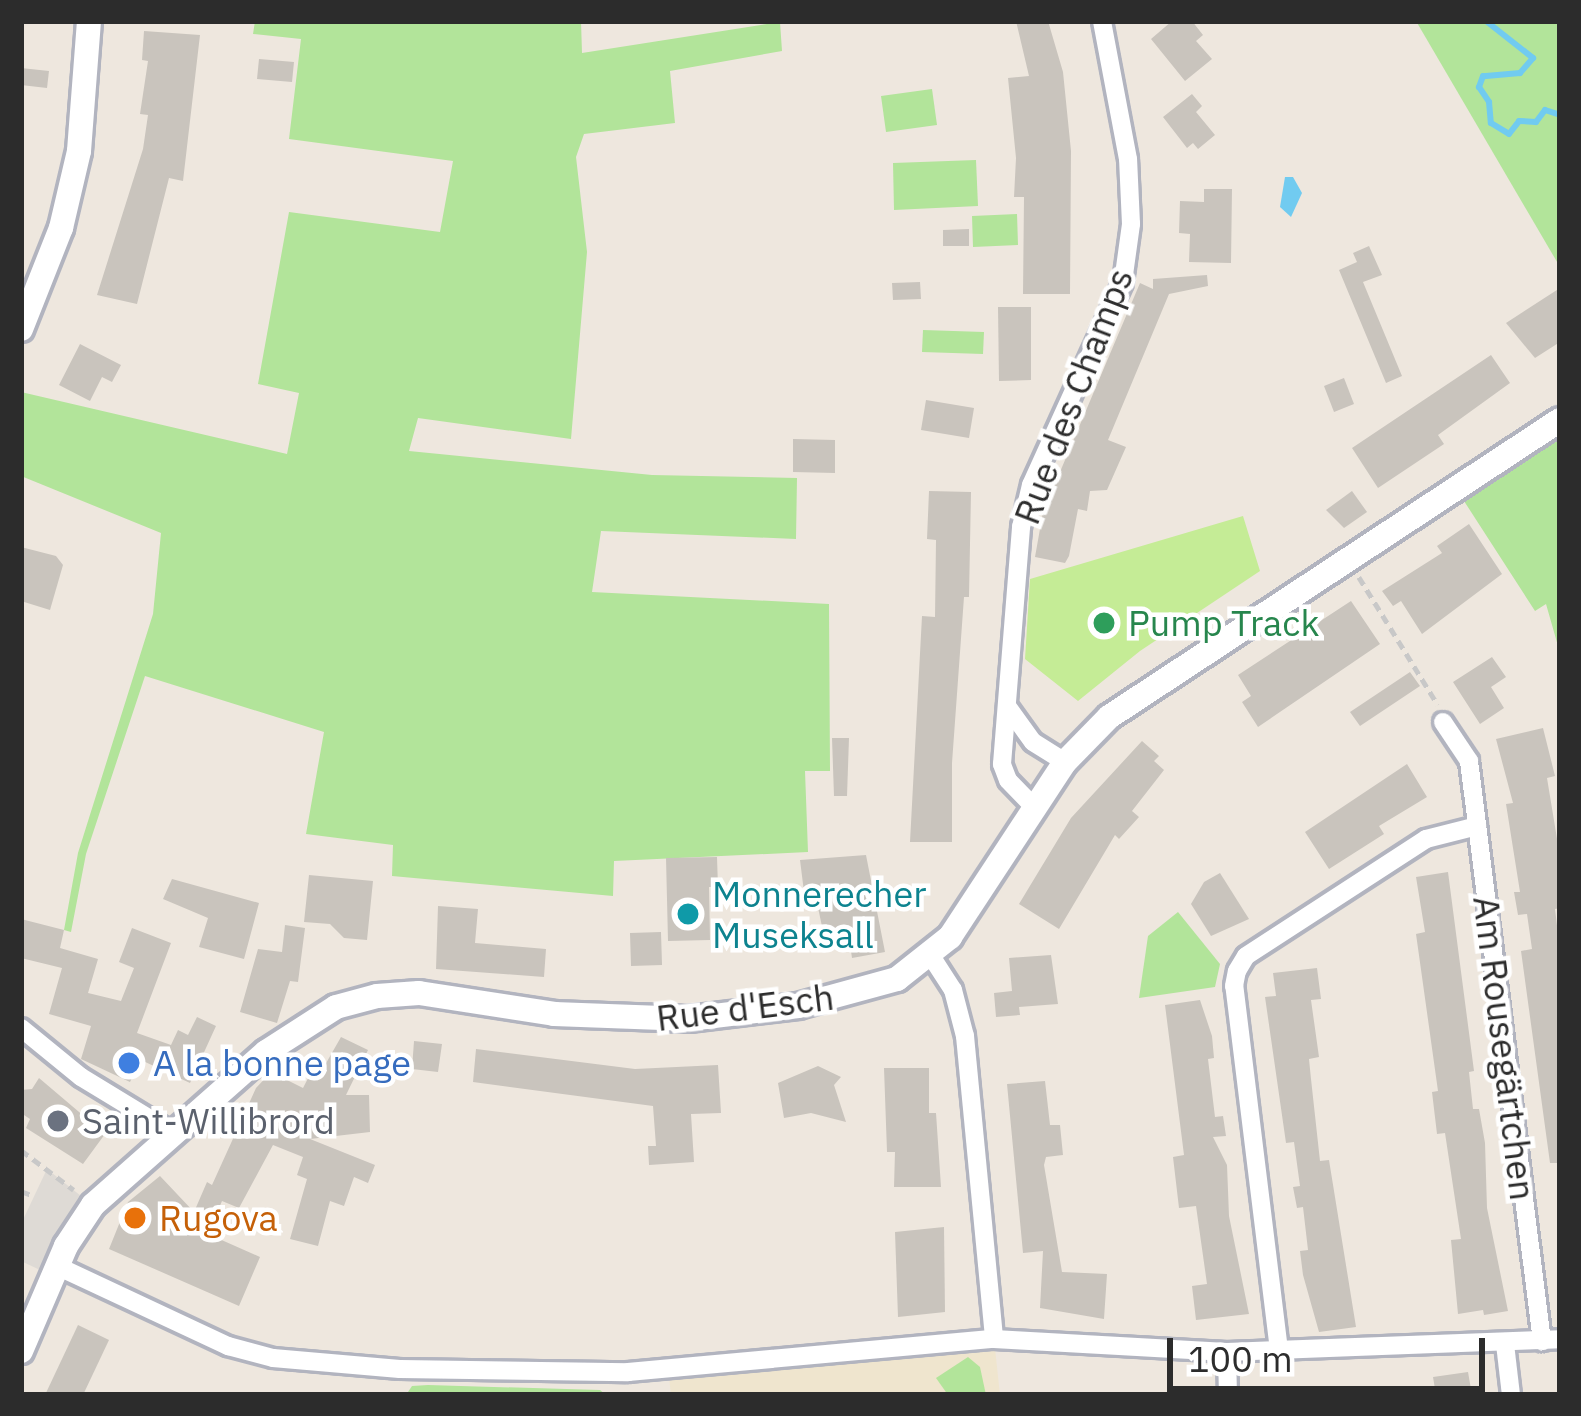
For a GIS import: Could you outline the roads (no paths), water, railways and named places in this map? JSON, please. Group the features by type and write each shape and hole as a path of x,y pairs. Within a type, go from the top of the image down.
{"main road":[{"path":"21,329 61,229 79,151 89,21"},
{"name":"Rue d'Esch","path":"21,1351 57,1266 93,1205 300,1027 336,1007 376,996 419,993 622,1020 753,1014 861,992 931,956 1065,762 1109,717 1560,420"}],"street":[{"name":"Rue des Champs","path":"1034,807 1008,779 1002,764 1015,570 1031,485 1123,282 1130,224 1128,159 1102,21"},
{"path":"1005,701 1033,742 1065,762"},
{"name":"Am Rousegärtchen","path":"1443,722 1469,761 1551,1340"},
{"path":"1280,1351 1234,986 1237,971 1246,956 1426,839 1477,826"},
{"path":"931,956 953,990 965,1036 994,1339"},
{"path":"21,1028 81,1077 173,1133"},
{"path":"57,1266 228,1346 319,1363 628,1372 994,1339 1227,1352 1551,1340"},
{"path":"1505,1344 1510,1395"},
{"path":"1227,1352 1228,1395"}],"water":[{"path":"1285,177 1293,177 1302,193 1291,217 1280,207"}],"waterway":[{"path":"1486,21 1533,58 1520,73 1483,76 1479,87 1489,102 1491,123 1509,134 1519,121 1536,122 1545,110 1560,115"}],"place":[{"name":"Pump Track","path":"1104,623"},
{"name":"Monnerecher Museksall","path":"688,914"},
{"name":"A la bonne page","path":"129,1063"},
{"name":"Saint-Willibrord","path":"58,1121"},
{"name":"Rugova","path":"135,1218"}]}
